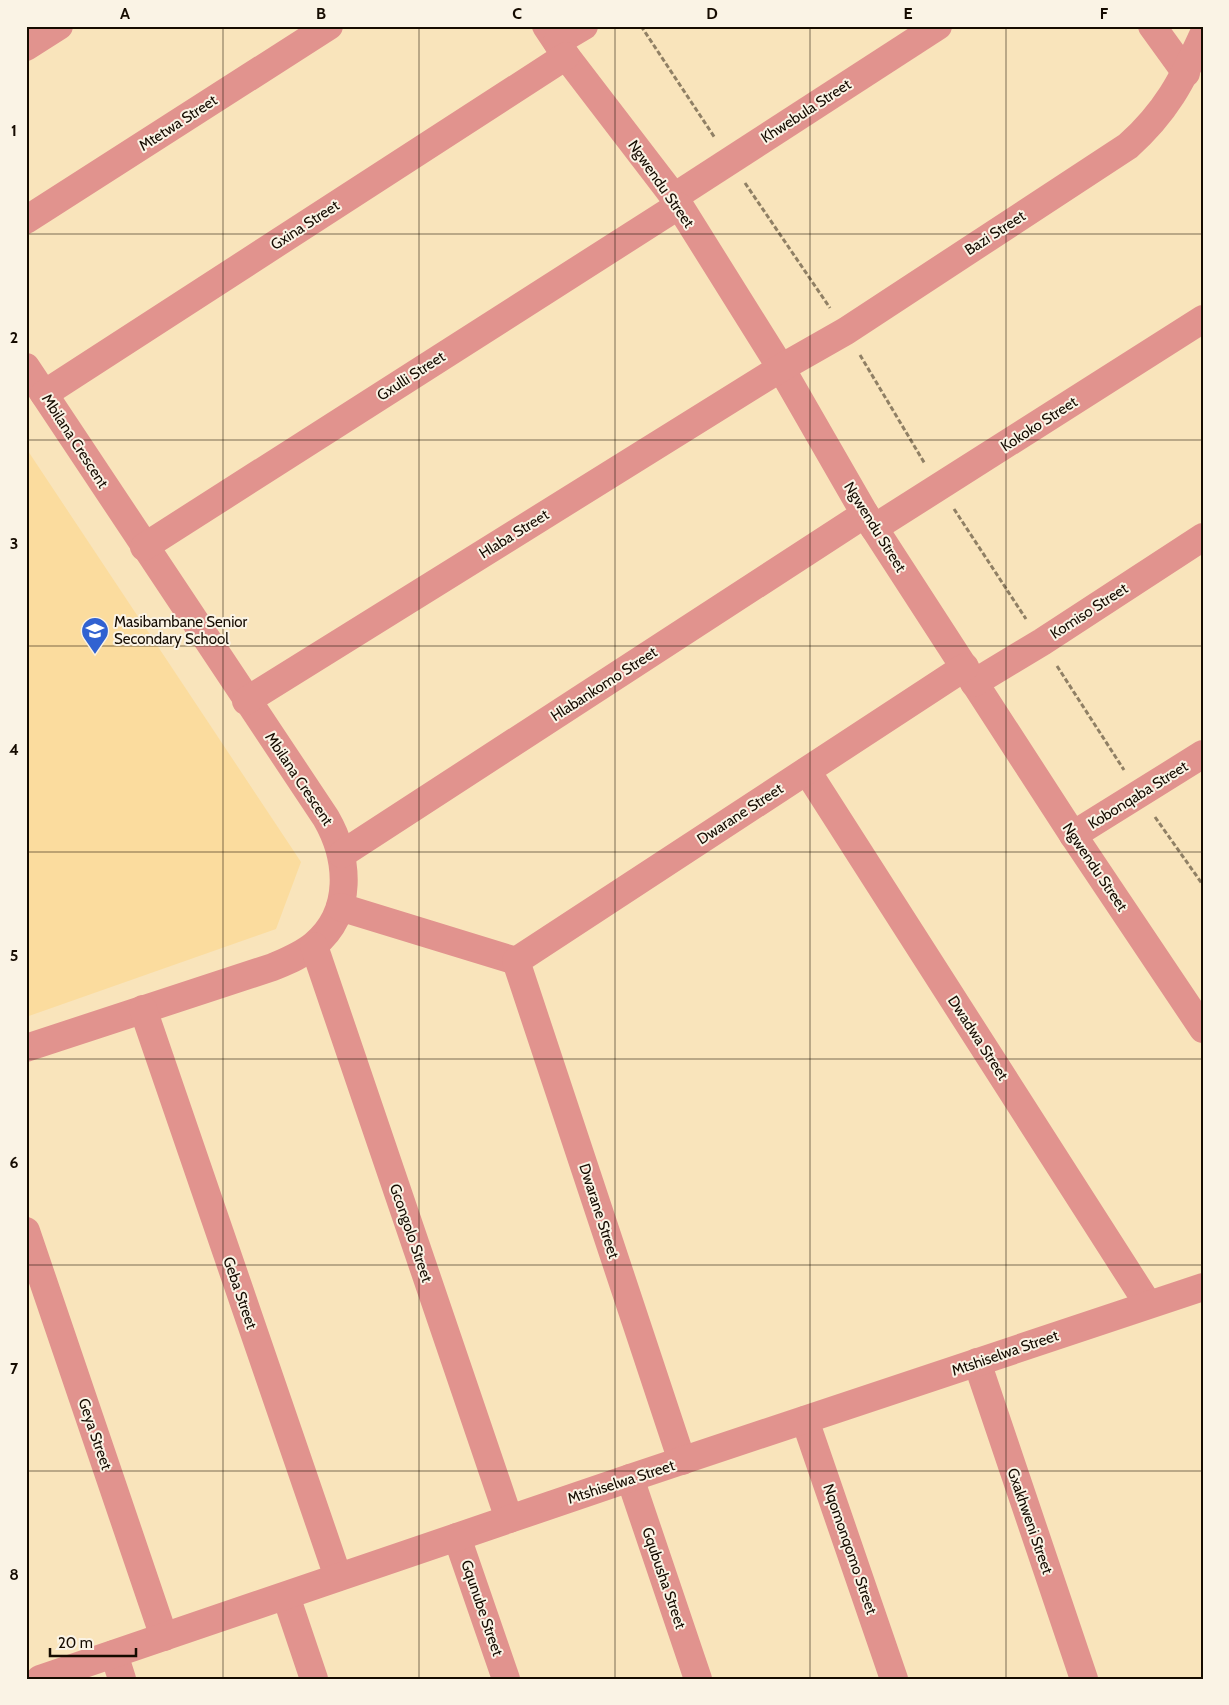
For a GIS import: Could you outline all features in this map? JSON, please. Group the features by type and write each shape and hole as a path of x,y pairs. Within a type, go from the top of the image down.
{"street":[{"path":"26,47 59,26"},
{"name":"Mtetwa Street","path":"26,220 329,26"},
{"name":"Gxina Street","path":"44,394 556,42 584,26"},
{"name":"Khwebula Street","path":"676,201 730,160 938,26"},
{"path":"1152,26 1186,73"},
{"name":"Ngwendu Street","path":"556,42 676,201 781,368 870,521 1073,835 1203,1029"},
{"name":"Bazi Street","path":"781,368 846,331 1128,146 1148,128 1167,106 1201,45"},
{"name":"Gxulli Street","path":"144,546 676,201"},
{"name":"Kokoko Street","path":"870,521 940,488 1203,319"},
{"name":"Mbilana Crescent","path":"26,366 246,701 326,818 336,835 345,870 340,907 325,934 314,946 273,967 26,1048"},
{"name":"Hlaba Street","path":"246,701 781,368"},
{"name":"Hlabankomo Street","path":"342,854 870,521"},
{"name":"Komiso Street","path":"970,675 1042,642 1203,537"},
{"name":"Dwarane Street","path":"682,1462 516,961 807,771 970,675"},
{"name":"Kobonqaba Street","path":"1073,835 1203,754"},
{"name":"Dwadwa Street","path":"807,771 1148,1304"},
{"path":"340,907 516,961"},
{"name":"Gcongolo Street","path":"314,946 509,1520"},
{"name":"Geba Street","path":"143,1009 338,1577"},
{"name":"Geya Street","path":"26,1231 164,1636"},
{"name":"Mtshiselwa Street","path":"40,1679 118,1666 164,1636 1203,1287"},
{"name":"Gxakhweni Street","path":"977,1362 1084,1679"},
{"name":"Nqomonqomo Street","path":"805,1420 894,1679"},
{"name":"Gqubusha Street","path":"630,1478 698,1679"},
{"name":"Gqunube Street","path":"457,1537 506,1679"},
{"path":"286,1596 314,1679"}],"path":[{"path":"641,26 846,331 940,488 1140,795 1203,885"}],"shaded area":[{"name":"Masibambane Senior Secondary School","path":"26,448 301,862 276,929 26,1017"}],"place":[{"name":"Masibambane Senior Secondary School","path":"95,655"}]}
